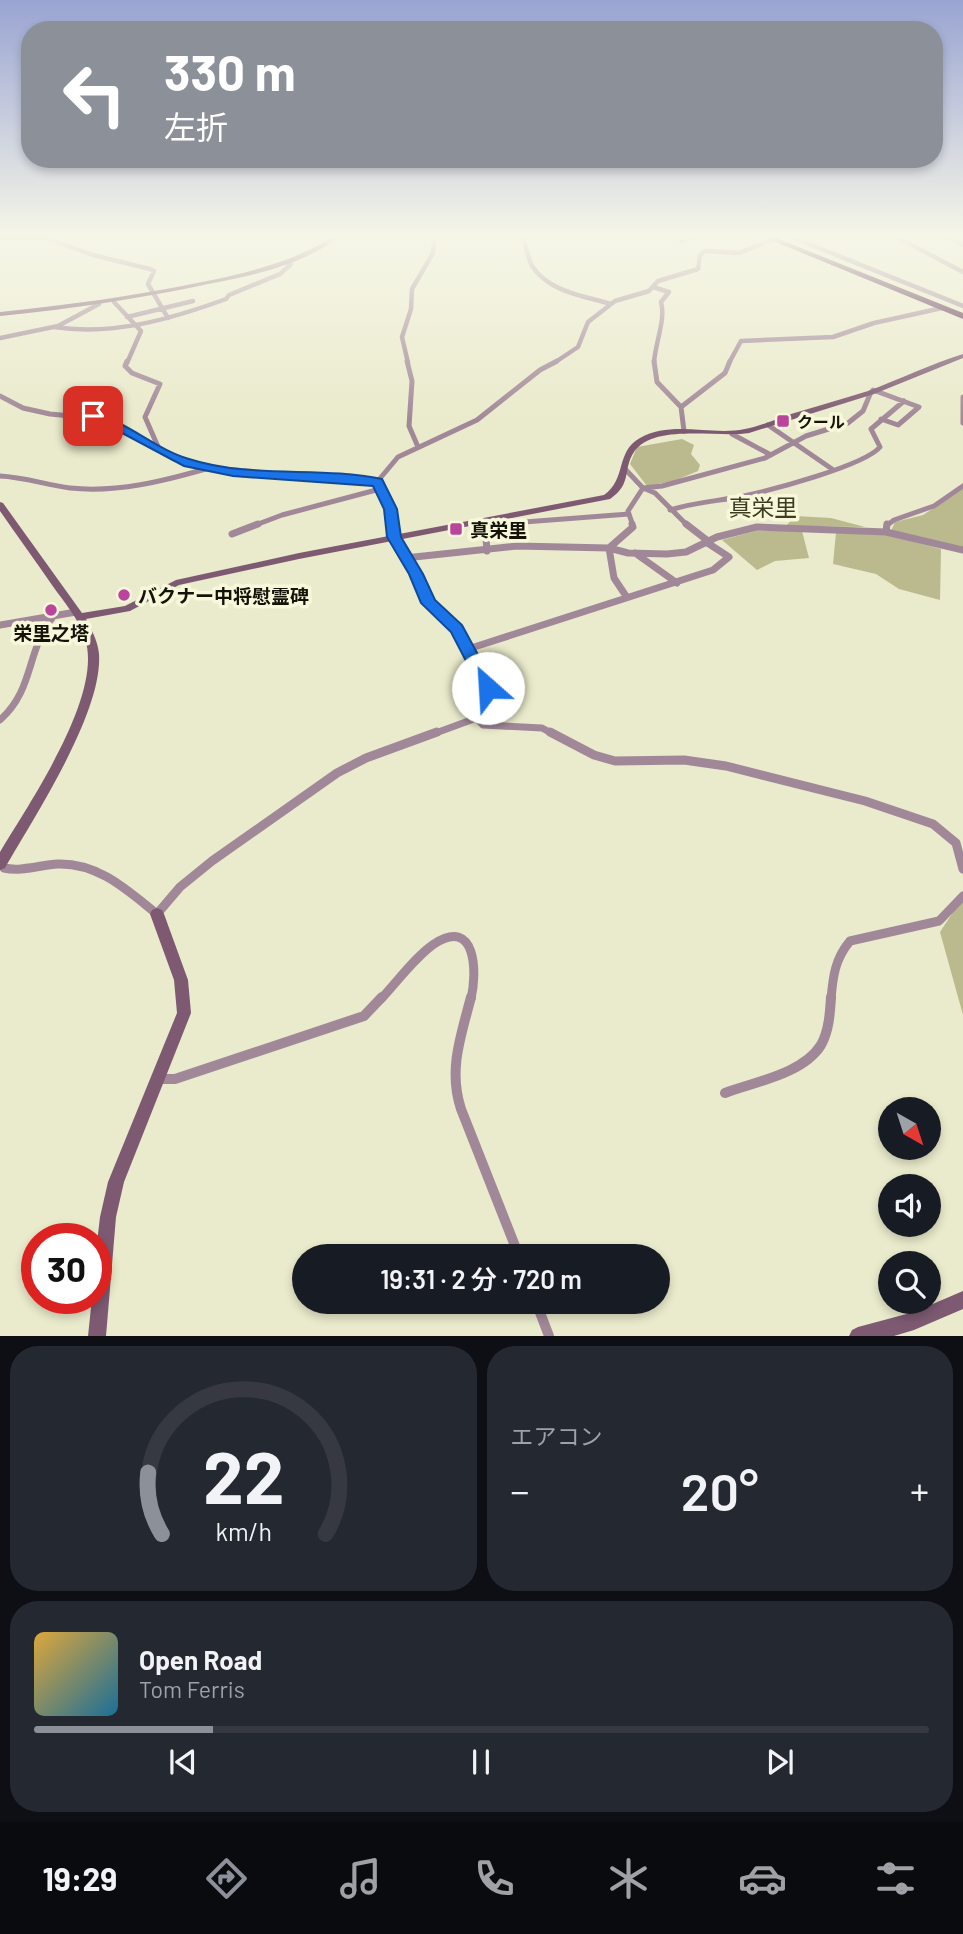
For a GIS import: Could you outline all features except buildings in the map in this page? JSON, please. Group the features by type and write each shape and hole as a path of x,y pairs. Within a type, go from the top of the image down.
{"highway":[{"path":"915,296 963,314"},
{"path":"924,296 963,314"}],"street":[{"path":"0,314 146,296"},
{"path":"155,296 168,318"},
{"path":"54,327 87,332 168,318 228,296"},
{"path":"412,296 411,309 402,337 412,381 409,426 418,447"},
{"path":"587,296 611,304"},
{"path":"232,534 379,485 398,457 486,414 540,370 578,348 588,321 611,304 633,296"},
{"path":"665,296 661,302 664,313 657,325 654,375 681,407 684,431"},
{"path":"936,296 963,306"},
{"path":"127,317 193,301"},
{"path":"114,302 141,331 125,366 132,373 160,384 145,417 159,450"},
{"path":"0,338 54,327 99,304"},
{"path":"681,407 725,373 737,344 741,341 832,337 883,320 942,308"},
{"path":"0,625 127,609 176,583 394,537 483,524 607,497 620,488 630,451 652,437 684,431 732,434 768,425 872,391 963,356"},
{"path":"872,391 919,407 898,425 881,419"},
{"path":"609,548 633,527 628,511 643,488 771,456 794,443 857,419 872,391"},
{"path":"0,396 23,408 50,414 103,419 174,459 210,468 379,485"},
{"path":"963,397 963,423"},
{"path":"670,510 691,503 744,496 853,464 876,452 880,447 871,429 904,401"},
{"path":"768,425 832,469"},
{"path":"732,434 771,456"},
{"path":"0,476 85,489 154,484 210,468"},
{"path":"468,649 626,596 677,583 713,570 729,557 670,510 654,493 643,488 626,470"},
{"path":"157,914 180,887 212,861 337,773 366,758 477,719 486,711 490,695 452,623 429,603 416,574 405,558 394,537 390,509 379,485"},
{"path":"886,532 887,525 894,520 920,512 963,486"},
{"path":"0,505 78,615 87,630 94,654 91,689 65,746 0,863 4,868 12,870 68,863 89,866 127,889 157,914 181,980 184,1002 179,1027 116,1182 108,1217 97,1335"},
{"path":"483,524 629,514"},
{"path":"483,524 487,551"},
{"path":"405,558 517,546 609,548 634,553 686,552 707,541 757,527 886,532 963,550"},
{"path":"609,548 614,578 626,596"},
{"path":"634,553 677,583"},
{"path":"0,719 19,702 27,687 39,632 51,618"},
{"path":"477,719 483,725 542,728 594,755 615,761 684,760 726,766 865,801 933,824 956,843 963,869"},
{"path":"725,1093 810,1057 823,1043 837,962 842,948 850,942 939,921 963,896"},
{"path":"158,1079 175,1079 364,1016 433,945 447,938 465,940 472,950 477,974 455,1055 454,1078 468,1126 514,1244"},
{"path":"858,1335 914,1321 963,1300"},
{"path":"541,1314 549,1335"}],"green space":[{"path":"682,439 694,445 691,454 700,465 698,471 674,481 647,486 630,464 637,447"},
{"path":"963,489 963,548 891,531 895,522 923,515"},
{"path":"795,516 831,518 865,527 786,526"},
{"path":"756,531 802,531 809,558 775,561 757,570 722,540"},
{"path":"836,533 889,535 941,549 940,600 899,589 876,574 833,564"},
{"path":"963,897 963,1015 940,932"}],"place":[{"name":"クール","path":"783,421"},
{"name":"真栄里","path":"456,529"},
{"name":"バクナー中将慰霊碑","path":"124,595"},
{"name":"栄里之塔","path":"51,610"}],"district":[{"name":"真栄里","path":"763,507"}],"route":[{"path":"93,416 113,423 162,453 184,462 233,472 377,482 388,501 394,537 416,574 429,603 457,629 488,688"}]}
